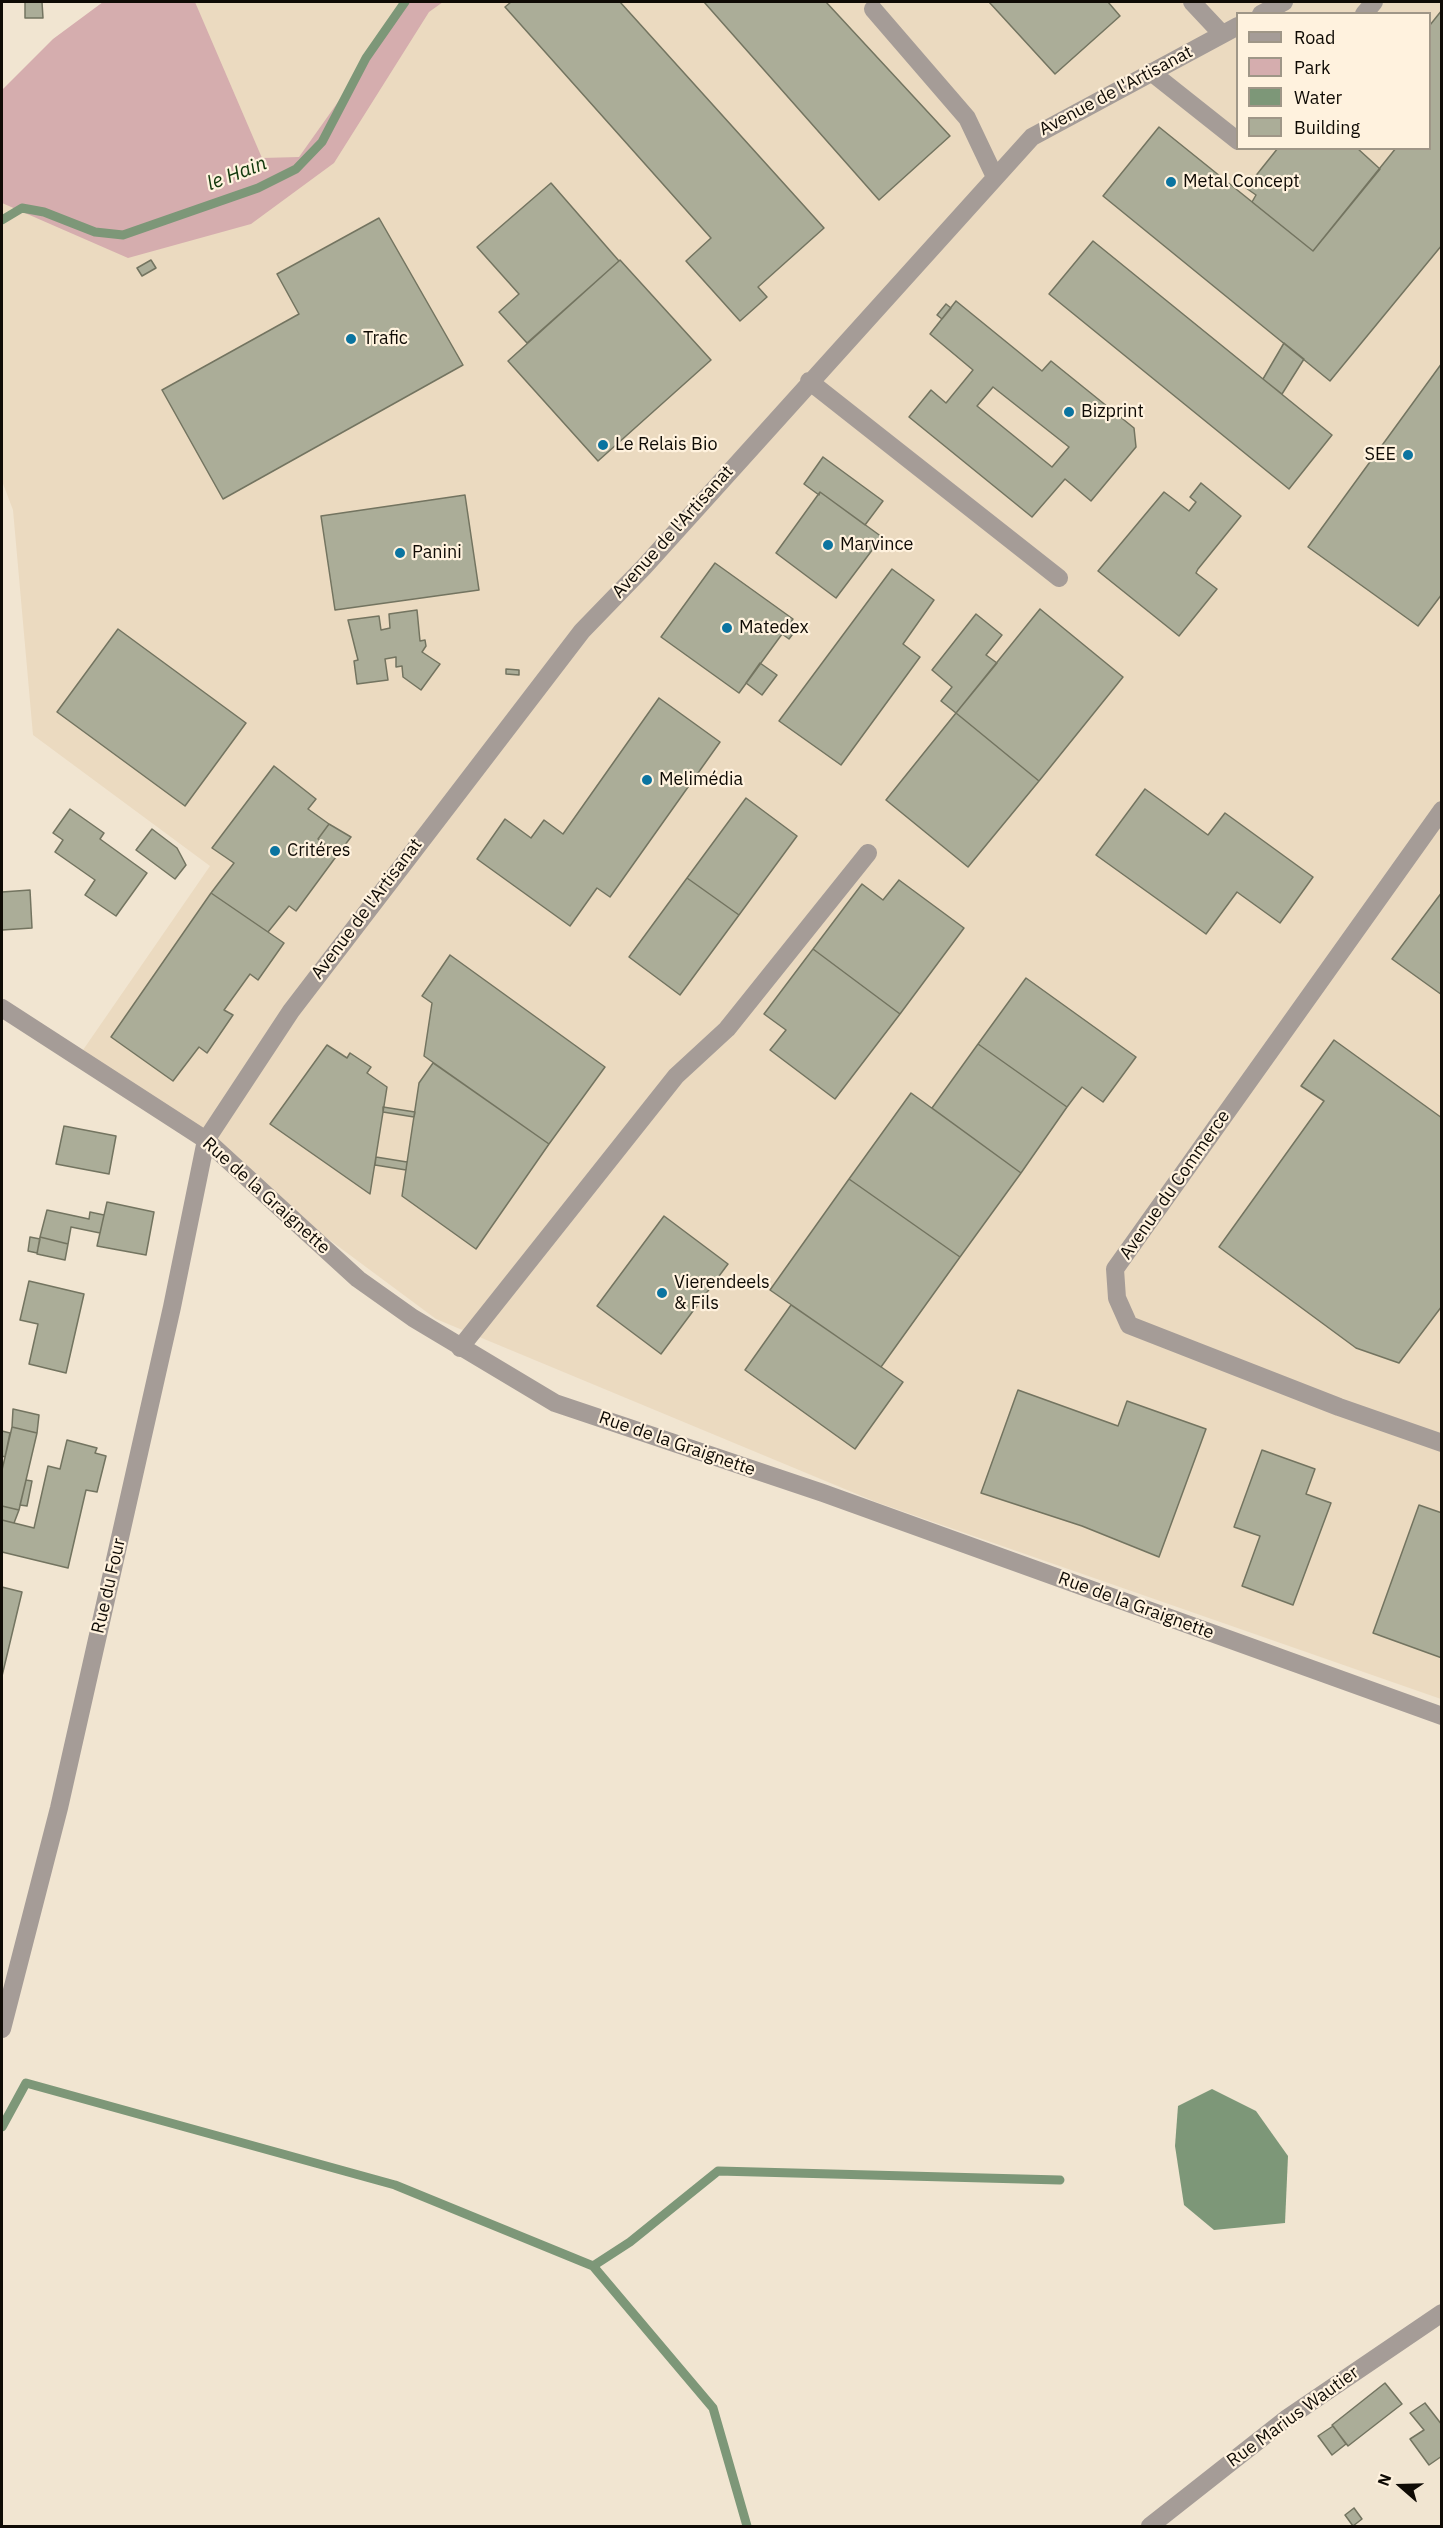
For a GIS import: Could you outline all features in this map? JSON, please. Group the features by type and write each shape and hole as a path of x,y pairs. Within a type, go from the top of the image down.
{"street":[{"path":"1192,2 1230,30"},
{"path":"1265,12 1284,2"},
{"path":"873,9 967,118 995,177"},
{"name":"Avenue de l'Artisanat","path":"206,1140 291,1011 582,631 644,567 995,177 1032,137 1230,30"},
{"path":"1151,72 1236,139"},
{"path":"809,381 1059,578"},
{"name":"Avenue du Commerce","path":"1442,810 1115,1269 1118,1298 1129,1324 1339,1407 1442,1443"},
{"path":"460,1348 676,1076 727,1029 868,853"},
{"name":"Rue de la Graignette","path":"2,1008 206,1140 358,1279 460,1348 555,1403 823,1493 1442,1716"},
{"name":"Rue du Four","path":"2,2029 62,1797 172,1307 206,1140"},
{"name":"Rue Marius Wautier","path":"1150,2526 1286,2419 1442,2313"}],"shaded area":[{"path":"120,2 1441,2 1441,1699 876,1502 436,1319 195,1140 83,1050 210,866 33,735 13,510 2,481 2,104"}],"green space":[{"path":"103,2 195,2 262,158 299,157 409,2 443,2 429,12 334,163 251,224 128,258 2,203 2,90 53,39"}],"water":[{"path":"1212,2089 1256,2111 1288,2156 1285,2223 1214,2230 1184,2205 1175,2146 1178,2106"}],"building":[{"path":"25,2 42,2 43,18 25,18"},
{"path":"511,2 620,2 824,228 758,287 767,297 740,321 686,261 711,238 505,7"},
{"path":"704,2 826,2 950,136 879,200"},
{"path":"989,2 1108,2 1120,16 1055,74"},
{"name":"Metal Concept","path":"1442,10 1442,245 1330,381 1103,196 1159,127 1313,251 1394,150 1431,150 1431,24"},
{"path":"1276,150 1359,150 1380,169 1313,251 1252,202 1256,195 1246,188"},
{"path":"551,183 619,261 527,343 499,312 519,294 477,247"},
{"name":"Trafic","path":"379,218 463,365 223,499 162,390 299,314 277,274"},
{"path":"1093,241 1332,435 1289,489 1049,294"},
{"path":"151,260 156,268 142,276 137,268"},
{"path":"620,260 711,360 598,461 508,361"},
{"name":"Bizprint","path":"956,301 1042,371 1051,361 1134,428 1136,447 1091,501 1065,479 1032,517 909,417 931,390 946,403 973,370 930,334","holes":["993,387 1069,447 1052,467 977,406"]},
{"path":"946,304 951,308 942,319 937,315"},
{"path":"1284,343 1304,359 1282,394 1263,379"},
{"name":"SEE","path":"1442,363 1442,594 1418,626 1308,547"},
{"path":"823,457 883,501 865,525 820,492 819,495 804,484"},
{"path":"1201,483 1241,516 1198,569 1196,573 1217,589 1179,636 1098,571 1164,492 1189,511 1196,502 1190,497"},
{"name":"Marvince","path":"820,492 882,537 836,598 776,553"},
{"name":"Panini","path":"465,495 479,590 335,610 321,516"},
{"name":"Matedex","path":"715,563 793,619 739,693 661,637"},
{"path":"892,569 934,600 903,644 920,657 841,765 779,721"},
{"path":"1040,609 1123,677 1039,781 956,713"},
{"path":"417,610 420,641 425,640 426,646 422,652 440,664 421,690 403,677 402,666 396,667 396,657 385,659 388,680 357,684 354,661 358,660 348,620 379,616 381,630 390,628 389,614"},
{"path":"976,614 1002,635 986,655 997,663 956,713 941,701 952,687 932,670"},
{"path":"791,622 798,627 789,639 782,634"},
{"path":"118,629 246,723 185,806 57,712"},
{"path":"760,663 777,675 762,695 746,683"},
{"path":"506,669 519,670 519,675 506,674"},
{"name":"Melimédia","path":"659,698 720,742 610,897 597,888 570,926 477,859 505,819 531,838 544,820 563,834"},
{"path":"956,713 1039,781 968,867 886,800"},
{"name":"Critéres","path":"274,766 316,799 308,809 329,824 318,839 338,854 296,911 289,906 268,932 211,893 234,863 212,848"},
{"path":"1145,789 1208,835 1225,813 1313,877 1280,923 1237,892 1206,934 1096,855"},
{"path":"746,798 797,836 739,915 687,878"},
{"path":"70,809 104,833 100,839 147,873 116,916 85,895 95,880 55,852 63,840 53,833"},
{"path":"329,824 351,837 338,854 318,839"},
{"path":"152,829 177,848 186,865 175,879 136,850"},
{"path":"687,878 739,915 680,995 629,957"},
{"path":"899,880 964,928 900,1014 813,949 862,884 883,900"},
{"path":"30,890 32,928 2,930 2,892"},
{"path":"1442,892 1442,995 1392,959"},
{"path":"211,893 284,943 258,980 250,974 224,1010 233,1015 207,1053 199,1047 173,1081 111,1037"},
{"path":"813,949 900,1014 835,1099 770,1050 786,1030 764,1014"},
{"path":"450,955 605,1067 549,1144 424,1056 432,1003 422,996"},
{"path":"1026,978 1136,1057 1103,1102 1082,1087 1067,1107 978,1044"},
{"path":"1334,1040 1442,1118 1442,1306 1399,1363 1356,1348 1219,1247 1324,1101 1301,1086"},
{"path":"978,1044 1067,1107 1021,1173 932,1108"},
{"path":"327,1045 347,1058 350,1053 371,1067 367,1073 387,1087 370,1194 270,1124"},
{"path":"433,1063 549,1144 476,1249 402,1196 419,1083"},
{"path":"911,1093 1021,1173 960,1257 849,1179"},
{"path":"383,1107 415,1112 414,1117 383,1112"},
{"path":"64,1126 116,1136 109,1174 56,1164"},
{"path":"376,1157 407,1162 406,1170 375,1165"},
{"path":"849,1179 960,1257 881,1367 770,1290"},
{"path":"107,1202 154,1212 146,1255 97,1246"},
{"path":"47,1210 89,1219 90,1212 104,1215 100,1233 71,1227 68,1244 40,1237"},
{"path":"664,1216 728,1264 661,1354 597,1306"},
{"path":"30,1237 40,1239 37,1253 28,1251"},
{"path":"40,1237 68,1244 65,1260 37,1254"},
{"path":"29,1281 84,1294 66,1373 29,1364 38,1324 20,1320"},
{"path":"791,1305 903,1382 855,1449 745,1370"},
{"path":"1018,1390 1118,1426 1127,1401 1206,1429 1159,1557 1082,1526 981,1493"},
{"path":"13,1409 39,1415 37,1433 12,1427"},
{"path":"12,1427 37,1433 19,1510 2,1506 2,1470"},
{"path":"2,1431 10,1433 5,1457 2,1456"},
{"path":"67,1440 97,1448 95,1453 106,1456 97,1492 86,1490 68,1568 2,1552 2,1520 34,1528 48,1466 60,1469"},
{"path":"1262,1450 1315,1469 1306,1494 1331,1503 1293,1605 1242,1586 1260,1536 1234,1527"},
{"path":"26,1480 32,1481 27,1506 20,1505"},
{"path":"1419,1505 1442,1513 1442,1658 1373,1633"},
{"path":"2,1506 19,1510 14,1523 2,1520"},
{"path":"2,1587 22,1592 2,1676"},
{"path":"1385,2383 1402,2404 1348,2446 1332,2425"},
{"path":"1425,2403 1442,2425 1442,2456 1429,2465 1410,2439 1424,2430 1410,2413"},
{"path":"1333,2426 1346,2444 1332,2455 1318,2436"},
{"path":"1354,2508 1362,2519 1353,2526 1345,2515"}],"waterway":[{"name":"le Hain","path":"2,220 22,208 44,212 95,232 123,235 258,188 296,169 322,142 366,58 405,2"},
{"path":"2,2127 26,2083 395,2185 593,2266 713,2408 747,2526"},
{"path":"593,2266 630,2242 718,2171 1060,2180"}],"place":[{"name":"Metal Concept","path":"1171,182"},
{"name":"Trafic","path":"351,339"},
{"name":"Bizprint","path":"1069,412"},
{"name":"Le Relais Bio","path":"603,445"},
{"name":"SEE","path":"1408,455"},
{"name":"Marvince","path":"828,545"},
{"name":"Panini","path":"400,553"},
{"name":"Matedex","path":"727,628"},
{"name":"Melimédia","path":"647,780"},
{"name":"Critéres","path":"275,851"},
{"name":"Vierendeels & Fils","path":"662,1293"}]}
